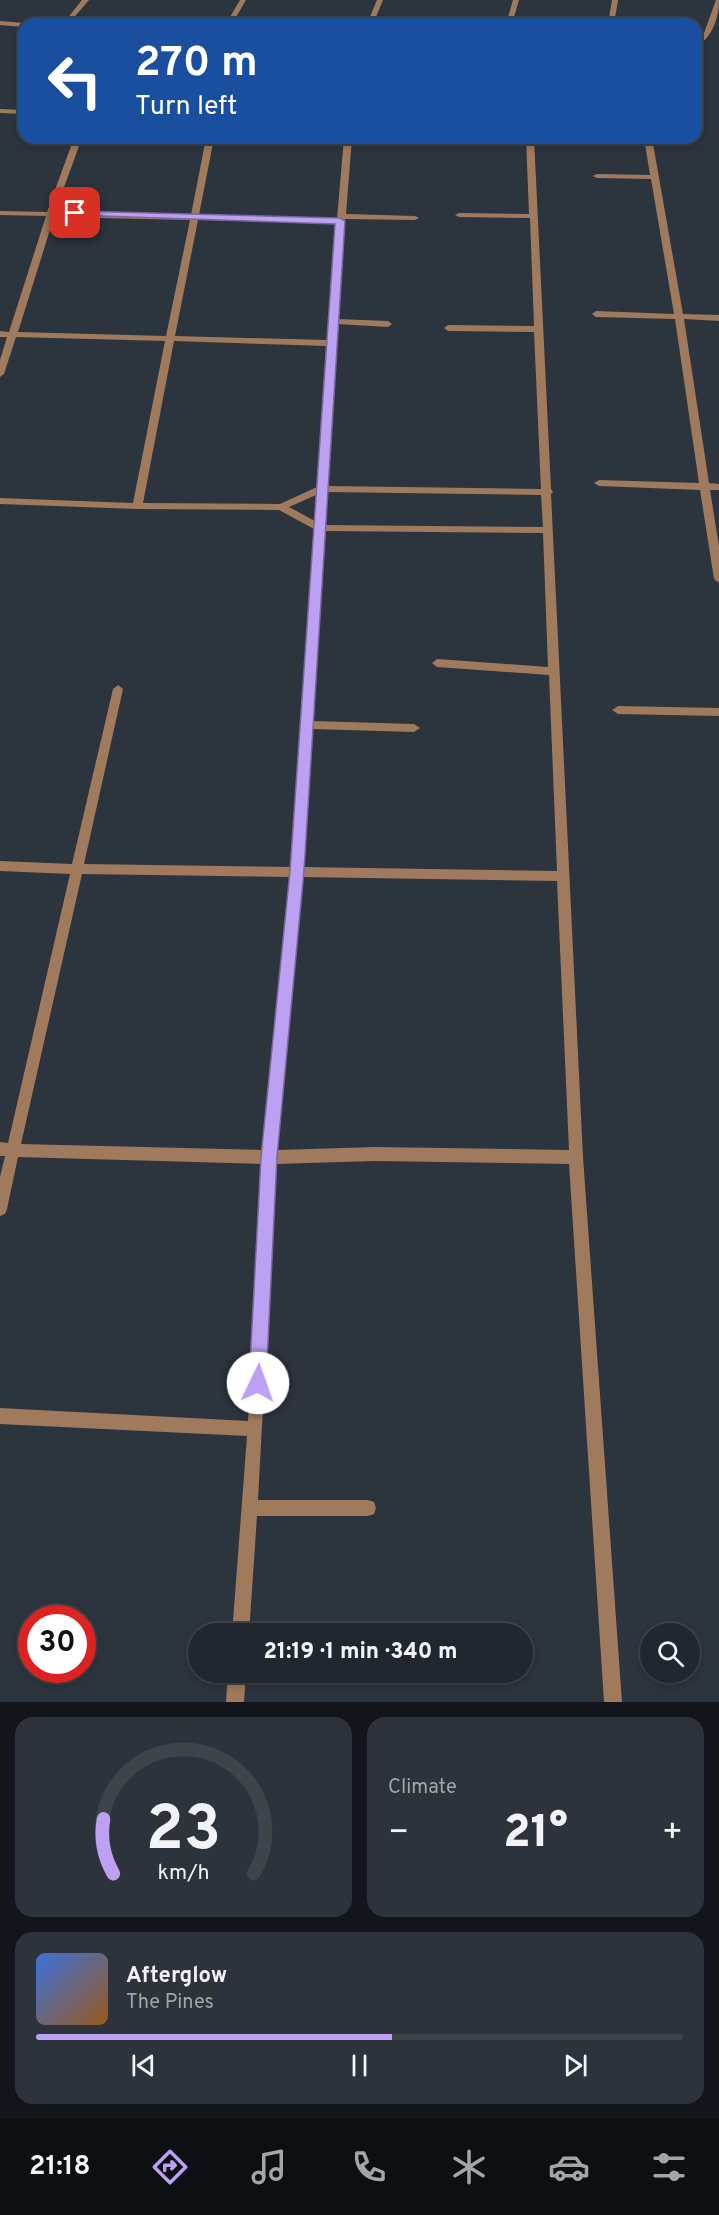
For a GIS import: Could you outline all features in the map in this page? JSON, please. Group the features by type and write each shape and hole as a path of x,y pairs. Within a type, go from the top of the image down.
{"street":[{"path":"71,18 86,0"},
{"path":"232,18 243,0"},
{"path":"372,18 380,0"},
{"path":"511,18 516,0"},
{"path":"612,18 615,0"},
{"path":"702,39 707,34 719,1"},
{"path":"0,23 18,24"},
{"path":"0,111 18,112"},
{"path":"0,374 51,213 76,144"},
{"path":"137,506 209,144"},
{"path":"241,1623 255,1429 269,1157 297,871 331,343 347,144"},
{"path":"530,144 548,492 576,1157 613,1702"},
{"path":"649,144 679,318 719,579"},
{"path":"597,176 654,177"},
{"path":"0,213 415,218"},
{"path":"459,215 534,216"},
{"path":"596,314 719,318"},
{"path":"333,321 388,324"},
{"path":"448,328 538,329"},
{"path":"0,334 331,343"},
{"path":"599,483 719,488"},
{"path":"0,501 137,506 281,507 321,489 548,492"},
{"path":"281,507 320,528 548,530"},
{"path":"436,663 554,671"},
{"path":"0,1209 6,1150 118,690"},
{"path":"618,710 719,712"},
{"path":"307,725 414,728"},
{"path":"0,866 564,876"},
{"path":"6,1150 269,1157 375,1154 576,1157"},
{"path":"0,1416 255,1429"},
{"path":"249,1508 368,1508"},
{"path":"235,1702 236,1683"}],"route":[{"path":"75,213 340,221 297,871 269,1157 258,1383"}]}
